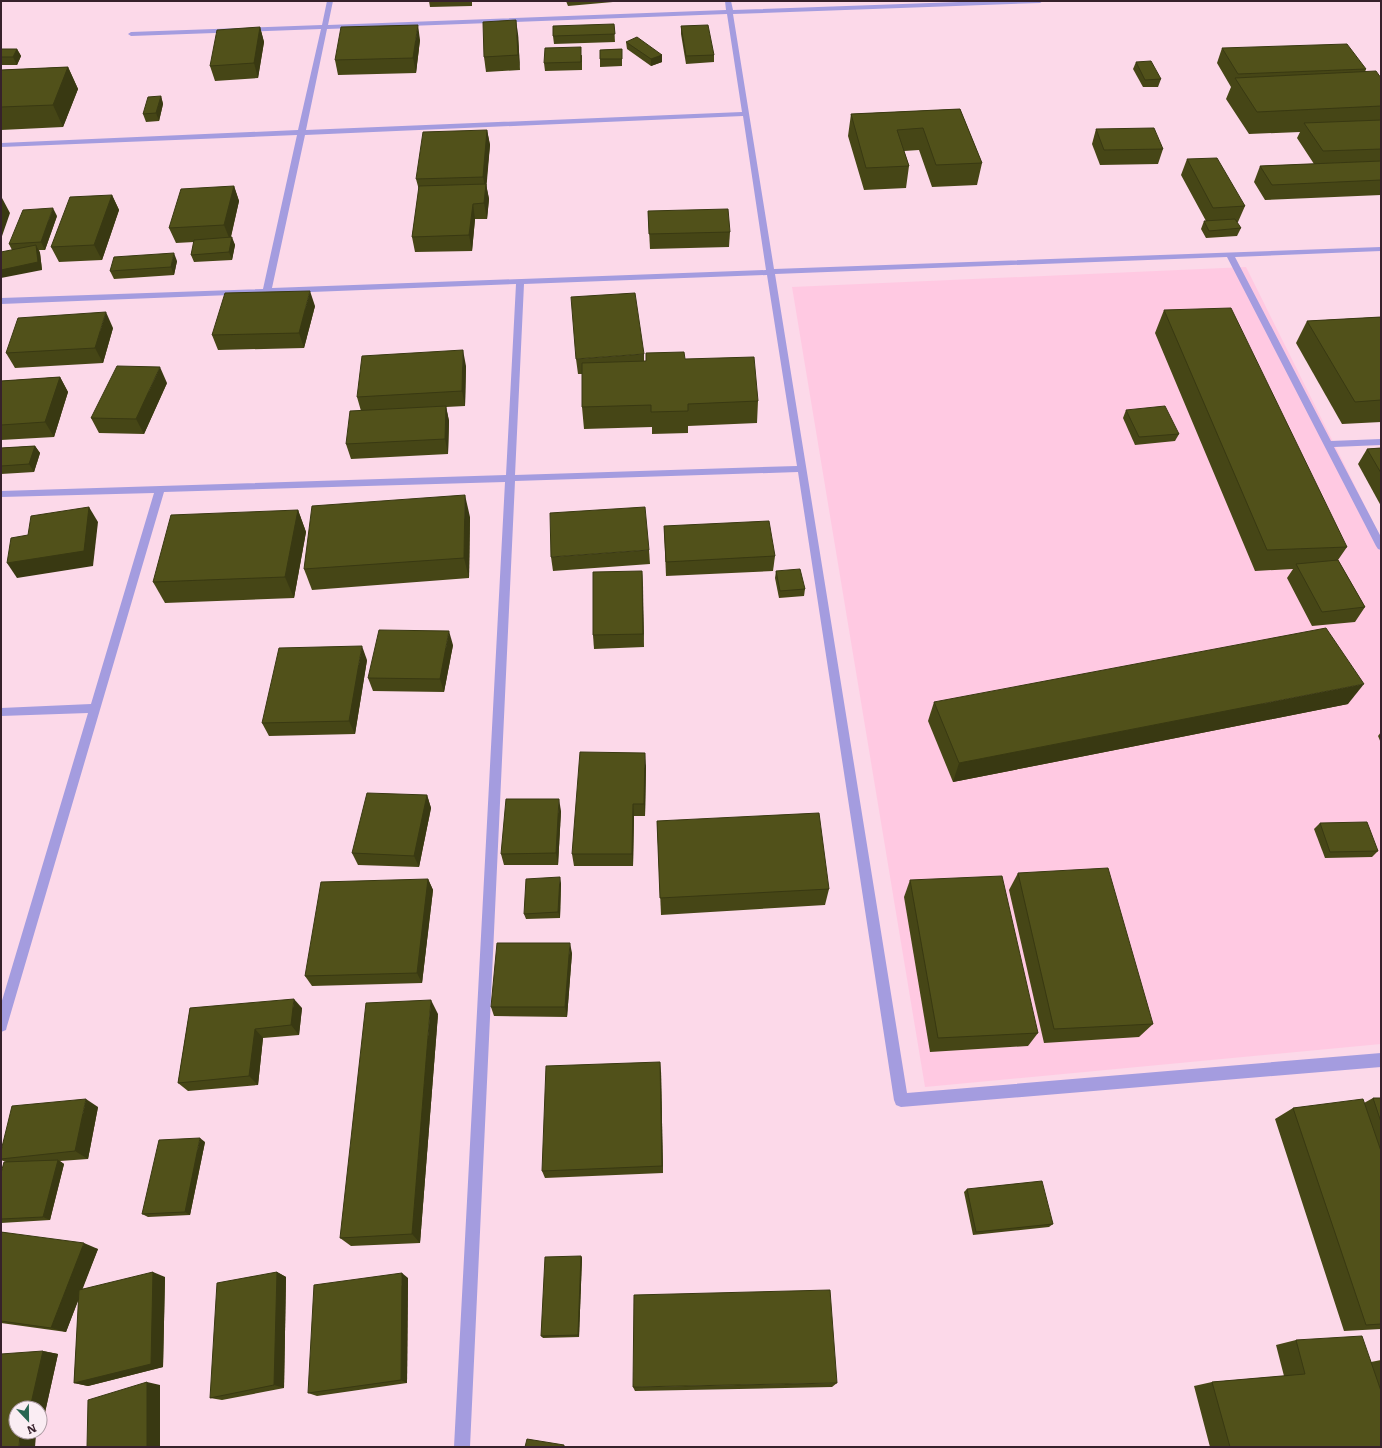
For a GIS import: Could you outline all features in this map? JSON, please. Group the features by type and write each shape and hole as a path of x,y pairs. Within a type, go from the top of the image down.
{"street":[{"path":"267,291 330,1"},
{"path":"728,1 901,1100 1381,1060"},
{"path":"131,34 1040,1"},
{"path":"1,145 746,114"},
{"path":"1,301 1381,249"},
{"path":"1229,254 1381,546"},
{"path":"462,1447 520,282"},
{"path":"1327,444 1381,442"},
{"path":"1,494 802,469"},
{"path":"1,1026 160,489"},
{"path":"1,712 95,708"}],"shaded area":[{"path":"1246,267 1381,538 1381,1044 925,1087 792,287"}],"building":[{"path":"516,20 518,55 484,57 483,22"},
{"path":"614,24 615,34 553,36 553,26"},
{"path":"418,25 413,58 335,60 341,27"},
{"path":"708,25 714,55 686,56 681,26"},
{"path":"260,27 254,63 210,66 217,30"},
{"path":"637,37 662,55 651,59 626,42"},
{"path":"1347,44 1366,69 1238,74 1222,48"},
{"path":"581,47 581,62 544,63 545,48"},
{"path":"1,49 17,49 13,57 1,57"},
{"path":"622,49 622,59 600,59 600,50"},
{"path":"1151,61 1161,79 1145,80 1136,62"},
{"path":"68,67 53,105 1,107 1,70"},
{"path":"1376,71 1381,78 1381,106 1257,112 1235,78"},
{"path":"161,96 156,113 143,114 148,97"},
{"path":"960,109 982,163 936,165 923,128 897,130 909,166 866,168 851,114"},
{"path":"1381,120 1381,149 1323,151 1304,123"},
{"path":"1154,128 1163,149 1104,150 1096,129"},
{"path":"487,130 483,177 416,179 423,132"},
{"path":"1217,158 1245,206 1213,208 1187,159"},
{"path":"1381,161 1381,180 1272,185 1260,166"},
{"path":"486,184 484,203 473,204 469,235 412,237 419,186"},
{"path":"234,186 224,225 169,228 181,189"},
{"path":"112,195 94,245 51,247 70,197"},
{"path":"53,208 41,242 9,244 23,210"},
{"path":"728,209 730,232 649,234 648,211"},
{"path":"1235,219 1241,228 1209,231 1204,221"},
{"path":"232,237 229,252 191,255 194,240"},
{"path":"36,245 38,262 1,270 1,252"},
{"path":"174,253 171,267 110,271 114,257"},
{"path":"310,291 299,333 212,335 225,293"},
{"path":"635,293 644,354 576,359 571,297"},
{"path":"1231,308 1347,547 1267,550 1164,310"},
{"path":"106,312 95,348 6,353 18,318"},
{"path":"1381,317 1381,400 1355,402 1307,321"},
{"path":"463,350 462,391 357,397 362,356"},
{"path":"684,352 685,359 754,357 758,401 688,404 688,411 651,412 651,405 582,407 582,363 646,361 646,353"},
{"path":"117,366 160,367 136,419 91,418"},
{"path":"60,377 45,422 1,425 1,381"},
{"path":"446,406 445,439 346,444 350,411"},
{"path":"1165,406 1179,434 1139,437 1126,410"},
{"path":"35,446 29,464 1,466 1,448"},
{"path":"1381,448 1381,473 1367,449"},
{"path":"465,495 464,558 304,569 312,506"},
{"path":"89,507 84,551 7,563 11,538 28,535 31,516"},
{"path":"645,507 649,550 551,557 550,513"},
{"path":"298,510 285,577 153,582 171,515"},
{"path":"769,521 775,556 666,562 664,526"},
{"path":"1338,560 1365,607 1322,612 1296,564"},
{"path":"800,569 805,589 780,591 776,571"},
{"path":"642,571 643,634 593,635 593,572"},
{"path":"1326,628 1364,684 959,763 934,702"},
{"path":"379,630 449,631 440,679 368,678"},
{"path":"362,646 349,721 262,723 279,648"},
{"path":"580,752 645,753 644,804 633,804 632,854 572,854"},
{"path":"367,793 427,795 414,856 352,853"},
{"path":"506,799 559,799 556,853 501,854"},
{"path":"819,813 829,889 660,898 657,821"},
{"path":"1367,822 1378,851 1330,852 1320,823"},
{"path":"1108,868 1153,1024 1054,1029 1018,873"},
{"path":"1002,876 1038,1033 938,1038 910,880"},
{"path":"560,877 558,912 524,914 526,879"},
{"path":"428,879 417,973 305,976 321,882"},
{"path":"497,943 570,943 565,1007 491,1007"},
{"path":"294,999 291,1025 255,1029 249,1076 178,1083 190,1008"},
{"path":"431,1000 412,1234 340,1238 366,1003"},
{"path":"660,1062 662,1166 542,1171 546,1066"},
{"path":"1373,1098 1381,1098 1381,1122"},
{"path":"86,1099 75,1151 1,1159 1,1151 12,1106"},
{"path":"1363,1099 1381,1151 1381,1324 1366,1325 1293,1108"},
{"path":"200,1138 185,1212 142,1214 159,1140"},
{"path":"58,1160 43,1217 1,1219 1,1173 4,1162"},
{"path":"1042,1181 1053,1224 976,1232 967,1189"},
{"path":"1,1232 84,1243 51,1328 1,1321"},
{"path":"581,1256 578,1335 541,1336 545,1257"},
{"path":"153,1272 151,1364 74,1383 79,1290"},
{"path":"277,1272 274,1385 210,1398 217,1283"},
{"path":"402,1273 401,1380 308,1393 314,1285"},
{"path":"830,1290 837,1383 633,1387 634,1295"},
{"path":"1362,1336 1381,1391 1381,1447 1230,1447 1212,1382 1305,1374 1296,1340"},
{"path":"43,1351 32,1400 8,1400 8,1440 20,1440 19,1447 1,1447 1,1354"},
{"path":"147,1382 147,1447 87,1447 88,1400"},
{"path":"527,1439 564,1445 564,1447 525,1447"}]}
